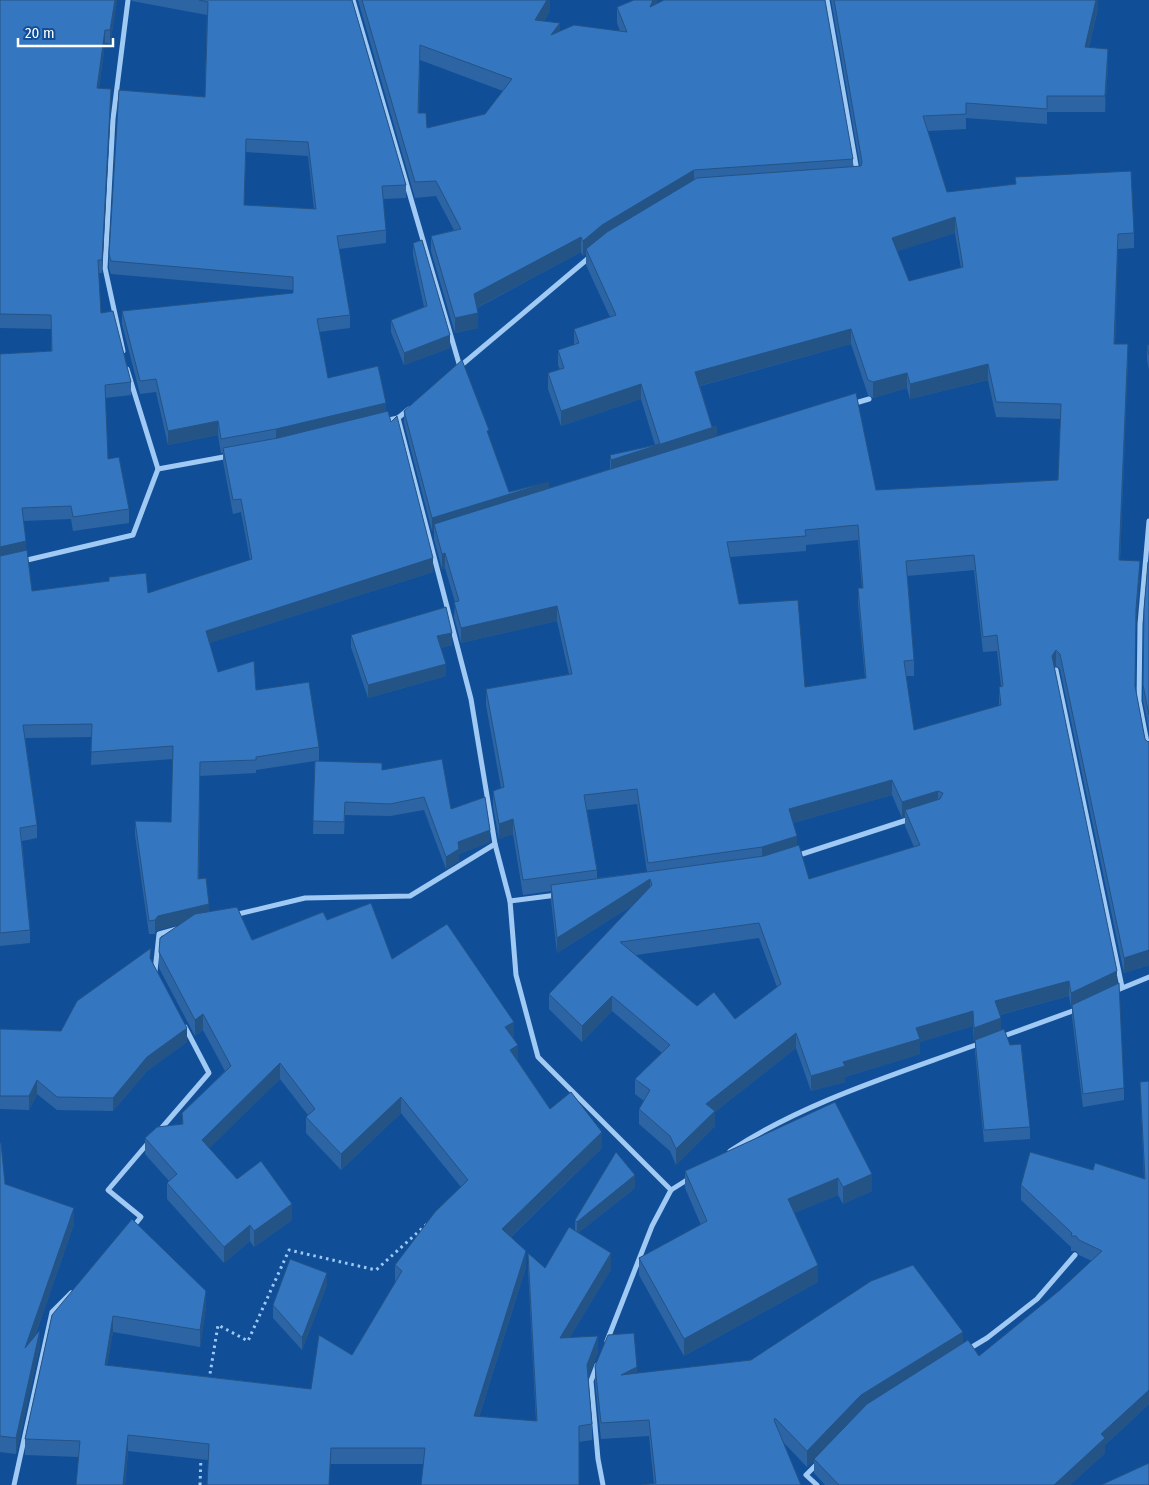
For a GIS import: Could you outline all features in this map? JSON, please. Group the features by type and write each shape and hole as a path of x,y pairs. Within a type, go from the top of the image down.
{"street":[{"path":"18,562 133,535 158,469 125,360 105,268 113,118 128,0"},
{"path":"353,0 460,367"},
{"path":"827,0 858,178"},
{"path":"452,373 597,250"},
{"path":"841,407 870,399"},
{"path":"380,422 398,418 414,405"},
{"path":"398,418 471,699 495,844 510,901 516,975 538,1057 671,1190"},
{"path":"158,469 231,455"},
{"path":"1149,521 1140,624 1139,701 1149,753"},
{"path":"429,536 439,533"},
{"path":"1056,670 1122,988"},
{"path":"791,858 921,816"},
{"path":"223,918 305,898 410,896 495,844"},
{"path":"510,901 568,893"},
{"path":"158,977 154,969 159,934 186,927"},
{"path":"1105,996 1149,977"},
{"path":"995,1038 1063,1016 1080,1008"},
{"path":"129,1230 141,1217 108,1190 209,1074 181,1021"},
{"path":"727,1153 760,1132 845,1093 987,1041"},
{"path":"606,1344 652,1226 671,1190 695,1174"},
{"path":"962,1353 987,1338 1037,1299 1075,1254"},
{"path":"14,1485 52,1312 79,1285"},
{"path":"598,1362 591,1380 598,1459 603,1485"},
{"path":"817,1485 806,1475 825,1455"}],"path":[{"path":"207,1388 218,1325 248,1341 289,1250 376,1270 434,1218"},
{"path":"200,1485 202,1446"}],"building":[{"path":"0,0 115,0 110,30 105,30 97,88 111,89 102,260 98,260 101,313 113,311 131,382 105,385 108,459 119,457 129,509 73,517 71,506 22,508 26,541 0,547 0,354 52,351 51,315 0,314"},
{"path":"199,0 352,0 406,185 382,186 386,230 337,236 350,315 317,319 328,378 378,366 386,403 276,429 221,439 218,421 168,431 156,379 140,381 122,311 293,293 293,277 111,261 109,254 119,90 205,97 208,2","holes":["246,139 308,142 316,209 244,205"]},
{"path":"362,0 547,0 535,20 560,23 551,35 574,25 627,32 617,7 634,0 653,0 650,7 664,0 825,0 853,159 694,170 602,225 583,241 581,237 474,294 478,313 455,318 431,236 461,229 436,181 415,182","holes":["420,45 512,79 485,114 427,128 426,113 418,113"]},
{"path":"834,0 1096,0 1085,47 1108,49 1105,96 1047,96 1047,109 966,103 966,114 923,116 947,192 1016,184 1015,177 1131,171 1134,233 1118,234 1114,344 1128,344 1119,560 1140,561 1136,609 1135,686 1145,739 1149,741 1149,950 1124,958 1060,654 1056,650 1052,656 1117,971 1071,993 1069,981 995,1001 1001,1018 974,1028 973,1011 916,1028 920,1039 843,1062 845,1066 811,1076 796,1033 706,1104 715,1111 676,1149 670,1136 639,1109 650,1090 635,1079 670,1045 612,996 582,1026 549,994 652,885 650,879 557,938 551,885 764,856 799,845 809,879 920,845 905,810 940,799 943,793 938,791 902,802 892,780 789,809 797,836 762,847 648,863 637,789 584,795 597,870 523,880 513,819 499,824 493,791 504,787 486,689 572,674 557,606 461,628 454,602 459,601 445,553 442,554 434,524 856,393 876,490 1058,480 1061,404 996,402 988,364 910,384 907,373 873,382 868,380 851,329 695,372 712,427 717,426 611,460 610,455 660,444 641,384 561,411 548,373 564,368 558,350 579,343 574,329 616,315 586,249 607,232 697,178 861,166 862,162","holes":["955,217 963,267 909,281 892,238","858,525 863,588 858,588 866,678 805,687 798,600 739,604 727,542 806,536 805,530","974,555 983,637 997,635 1003,686 999,687 1001,705 914,730 904,661 914,660 906,561","759,923 781,984 735,1019 714,992 697,1006 620,942"]},
{"path":"422,240 450,335 404,353 391,320 427,306 413,243"},
{"path":"462,360 489,430 487,431 509,492 549,482 432,518 404,411"},
{"path":"388,411 391,422 397,416 433,558 206,631 218,672 254,661 256,690 309,682 319,747 256,757 256,760 200,762 198,879 206,878 209,904 158,916 155,920 149,921 135,821 171,822 173,746 91,752 92,724 23,725 37,825 20,828 30,930 0,933 0,556 27,550 32,591 109,581 109,577 146,573 148,593 252,559 241,499 233,500 223,448 278,438"},
{"path":"1148,562 1149,715 1143,685 1144,609"},
{"path":"446,607 452,633 437,636 446,664 368,685 351,635"},
{"path":"442,759 451,809 485,797 490,830 458,842 459,849 446,857 424,797 390,804 345,802 344,822 313,821 315,761 382,763 382,770"},
{"path":"371,903 392,959 447,924 514,1022 505,1027 518,1045 510,1050 550,1109 571,1092 602,1132 502,1229 526,1251 474,1416 537,1421 528,1253 545,1268 569,1227 611,1253 560,1338 598,1336 587,1365 592,1424 579,1426 579,1485 421,1485 425,1448 331,1448 329,1485 207,1485 209,1444 128,1435 123,1485 76,1485 80,1441 25,1439 52,1315 132,1219 206,1291 200,1330 113,1316 105,1365 311,1389 319,1335 352,1355 402,1271 395,1265 435,1212 468,1180 401,1097 341,1154 306,1117 315,1109 280,1063 202,1140 237,1179 261,1161 292,1204 254,1231 250,1225 224,1247 167,1183 177,1174 145,1138 157,1127 183,1124 182,1113 231,1066 203,1014 195,1020 159,952 160,938 195,914 237,907 252,940 323,912 327,920"},
{"path":"151,948 150,958 187,1028 147,1057 113,1098 57,1097 37,1080 29,1096 0,1096 0,1029 61,1031 77,1001"},
{"path":"1119,983 1124,1088 1083,1094 1072,1005"},
{"path":"1004,1029 1010,1045 1021,1044 1030,1127 984,1130 975,1040"},
{"path":"1149,1081 1149,1390 1101,1434 1105,1438 1054,1485 839,1485 814,1459 867,1404 968,1340 979,1356 1060,1290 1102,1251 1079,1240 1076,1236 1071,1236 1072,1233 1021,1185 1030,1152 1093,1170 1095,1163 1145,1179 1140,1082"},
{"path":"835,1102 872,1174 843,1187 838,1178 788,1199 818,1265 684,1339 639,1258 707,1221 685,1171"},
{"path":"0,1143 5,1184 74,1208 25,1348 40,1330 16,1438 0,1436"},
{"path":"616,1152 635,1175 577,1222 575,1220"},
{"path":"290,1259 327,1273 302,1338 273,1305"},
{"path":"913,1265 963,1332 861,1395 807,1451 775,1418 774,1420 801,1485 642,1485 656,1483 649,1420 601,1423 595,1366 608,1335 634,1333 637,1367 621,1375 751,1360 871,1281"},
{"path":"1149,1463 1149,1485 1101,1485"}]}
